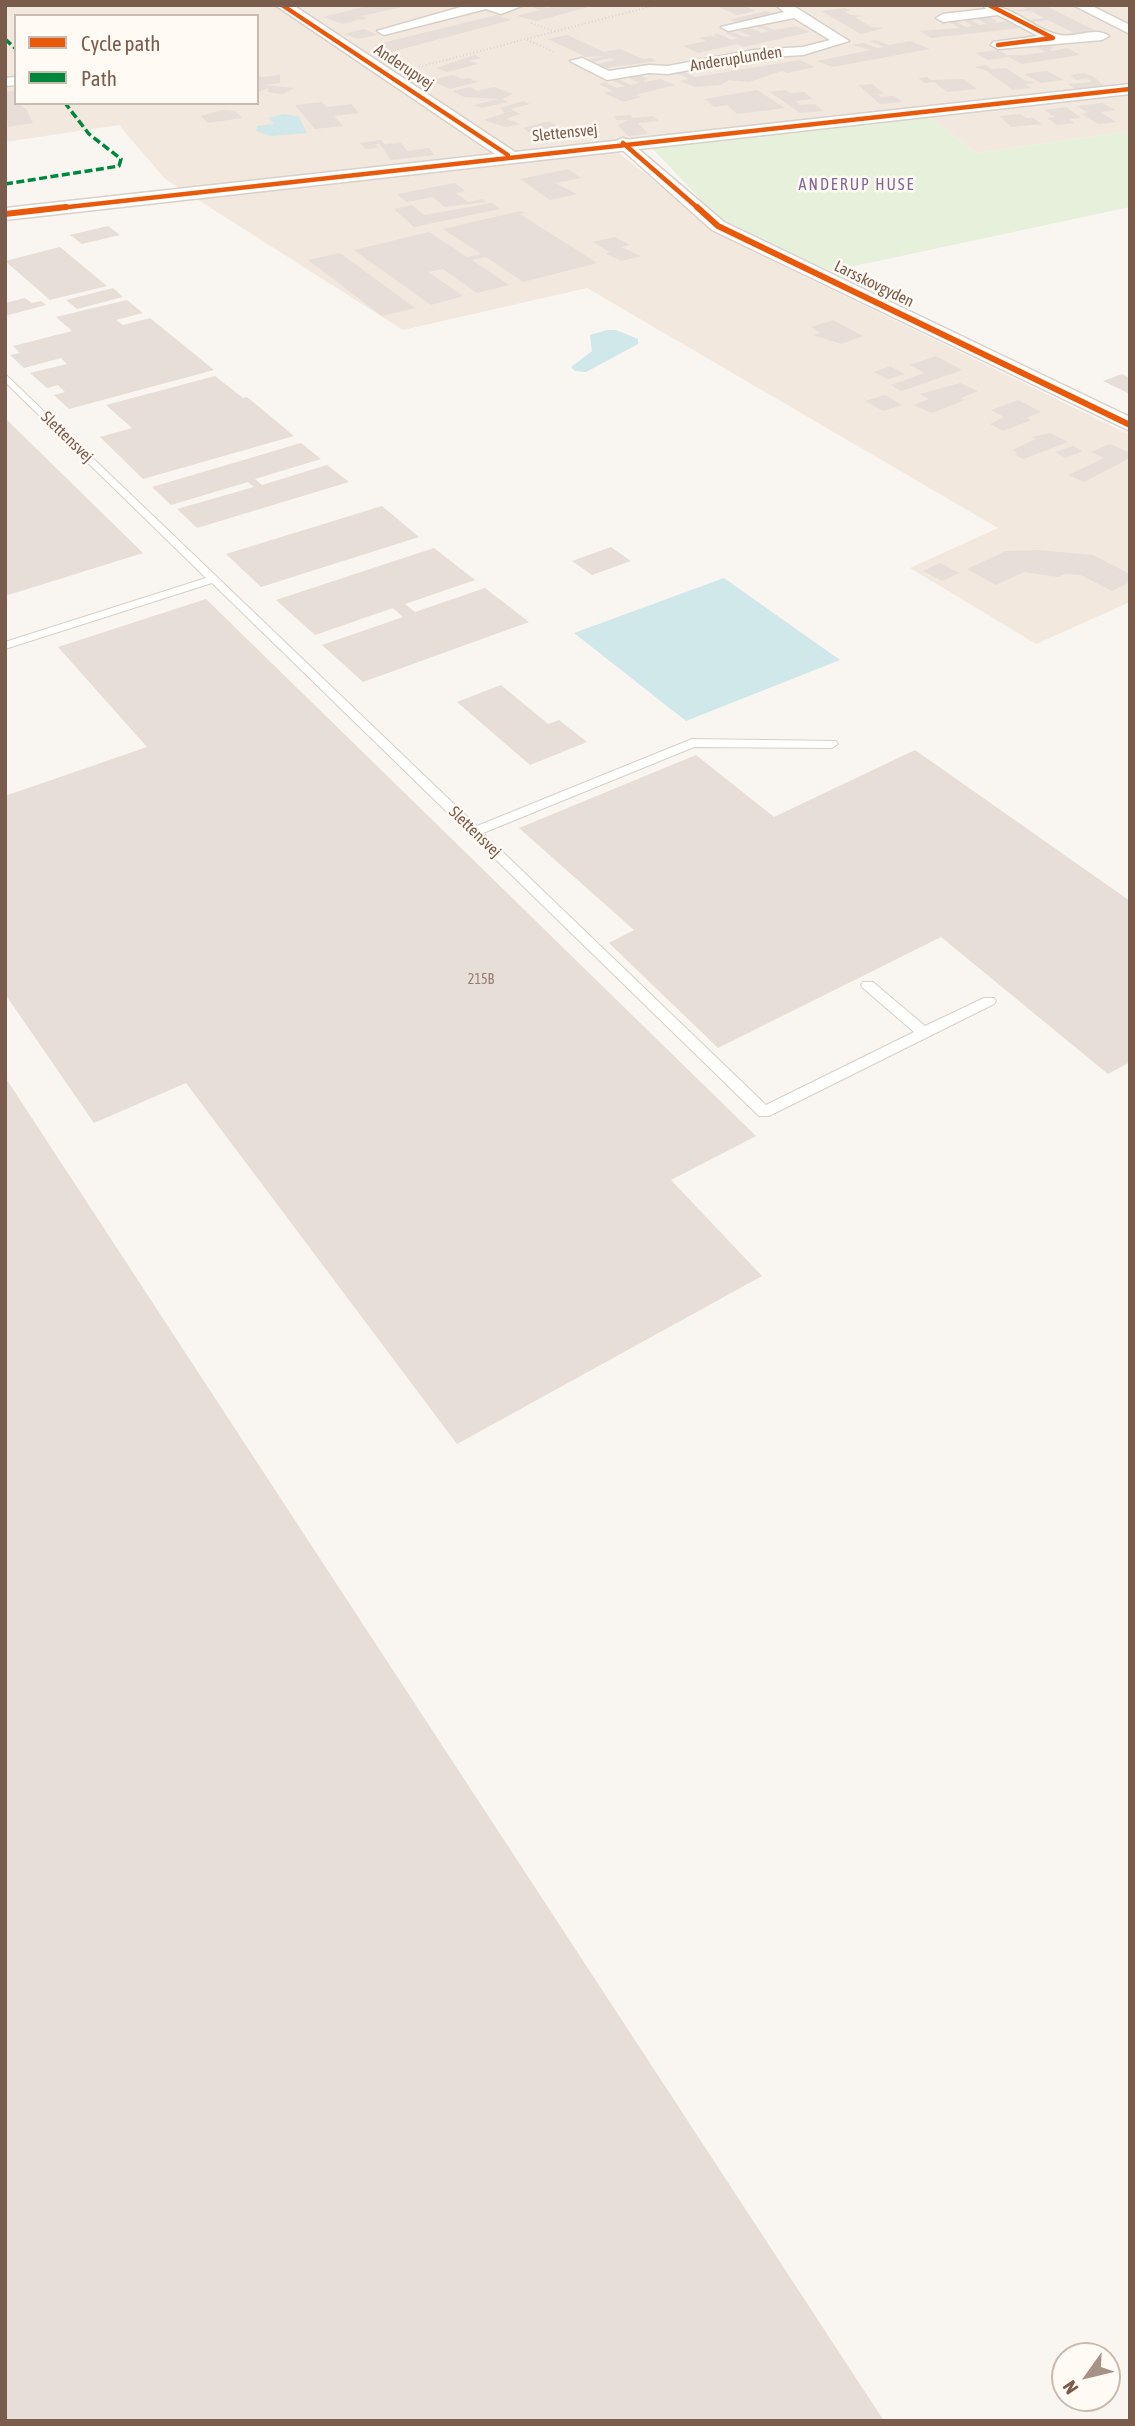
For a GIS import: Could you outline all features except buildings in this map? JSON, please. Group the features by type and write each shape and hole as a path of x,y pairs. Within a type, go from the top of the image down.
{"street":[{"name":"Anderupvej","path":"282,5 508,156"},
{"path":"384,31 486,5 501,10 519,5"},
{"path":"1079,5 1130,30"},
{"path":"943,18 994,8 1053,38"},
{"name":"Anderuplunden","path":"577,61 607,76 649,69 668,70 754,54 803,51 842,41 788,10 728,27"},
{"path":"998,45 1053,38 1066,40 1102,36"},
{"name":"Slettensvej","path":"5,214 623,143 1130,89"},
{"name":"Larsskovgyden","path":"623,143 718,226 1130,425"}],"lane":[{"name":"Slettensvej","path":"5,377 764,1112 989,1001"},
{"path":"5,646 214,579"},
{"path":"474,832 692,743 832,744"},
{"path":"868,985 924,1033"}],"path":[{"path":"388,75 656,5"}],"shaded area":[{"path":"5,5 1130,5 1130,131 976,153 929,116 615,150 732,241 1130,435 1130,602 1036,644 910,568 998,528 587,288 403,330 165,179 119,125 5,142"}],"green space":[{"path":"929,116 976,153 1130,131 1130,207 831,271 722,222 650,146"}],"water":[{"path":"284,114 299,117 307,133 271,136 256,131 257,126 274,124 269,118"},
{"path":"616,330 638,339 638,344 586,372 575,371 571,367 592,351 590,335"},
{"path":"724,578 840,660 686,721 574,633"}],"marked path":[{"path":"5,39 14,47"},
{"path":"5,184 119,166 121,159 89,134 67,105"}],"cycle path":[{"path":"282,5 508,155"},
{"path":"989,5 1053,38 998,45"},
{"path":"5,214 1130,89"},
{"path":"623,143 718,226 1130,425"}],"district":[{"name":"ANDERUP HUSE","path":"857,185"}]}
